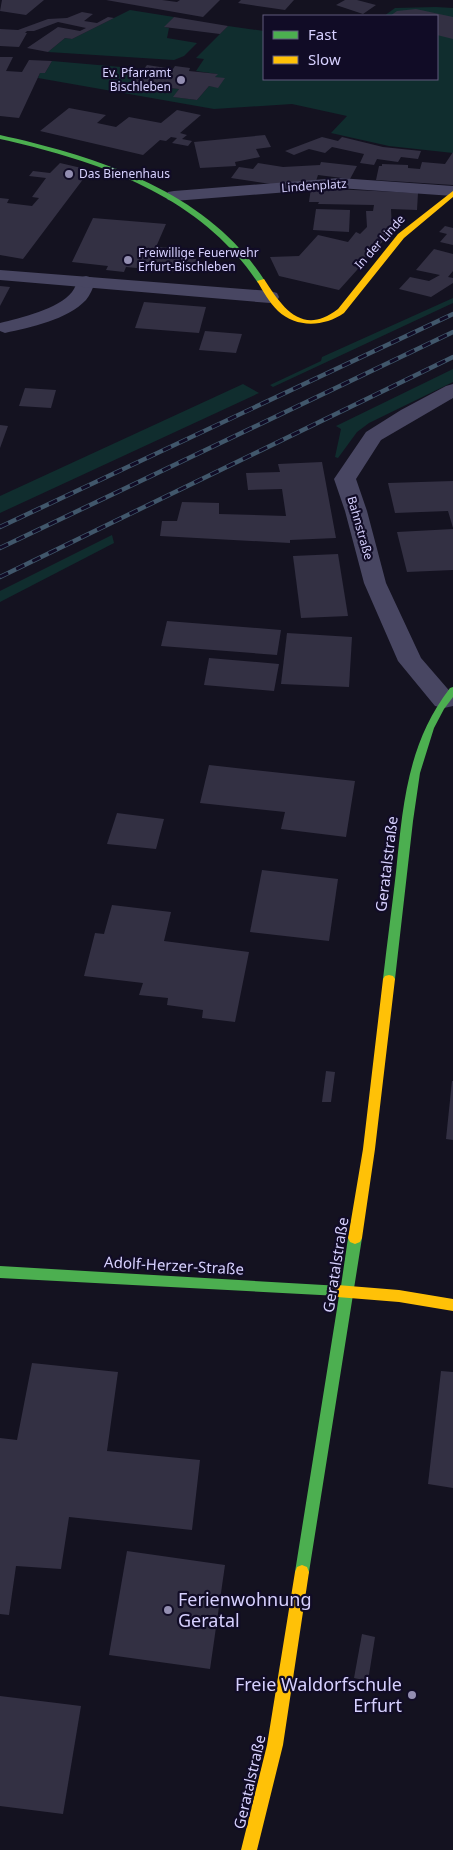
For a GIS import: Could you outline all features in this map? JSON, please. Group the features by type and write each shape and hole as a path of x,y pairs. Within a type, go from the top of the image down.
{"street":[{"path":"0,137 104,163 174,196 234,247 252,266 270,297"},
{"name":"Lindenplatz","path":"174,196 339,184 453,192"},
{"name":"In der Linde","path":"270,297 281,310 292,318 318,322 336,316 394,243 416,222 453,192"},
{"path":"0,275 270,297"},
{"path":"5,327 31,321 49,314 79,296 86,282"},
{"name":"Bahnstraße","path":"448,695 410,661 375,583 356,511 345,479 372,436 453,390"},
{"name":"Geratalstraße","path":"249,1850 275,1745 369,1149 410,800 424,741 448,695"},
{"name":"Adolf-Herzer-Straße","path":"0,1272 286,1287 399,1296 453,1305"}],"green space":[{"path":"395,8 453,8 453,153 389,146 331,133 347,116 292,104 214,109 38,78 40,73 45,73 52,61 144,69 133,84 179,89 174,97 197,100 209,86 218,87 224,79 215,77 217,74 196,71 204,59 196,58 228,26 263,31 263,80 438,80 438,15 385,15"},
{"path":"130,10 174,17 165,27 169,28 167,38 197,43 184,56 174,60 48,52 65,38 72,39"},
{"path":"453,298 453,303 273,387 270,385 321,361 322,357"},
{"path":"453,369 453,382 369,423 357,432 338,458 335,457 341,429 336,426"},
{"path":"243,384 259,393 0,513 0,496"},
{"path":"112,535 114,543 0,602 0,591"}],"building":[{"path":"2,0 44,0 26,15 0,11"},
{"path":"106,0 162,0 177,2 180,0 220,0 203,17"},
{"path":"241,0 294,0 285,10 238,3"},
{"path":"345,0 357,0 376,5 363,14 336,5"},
{"path":"416,9 453,17 453,39 438,35 438,15 391,15 397,11"},
{"path":"82,12 93,14 84,21 97,23 108,17 114,18 72,39 65,38 48,52 27,48 58,27 80,31 86,28 58,22 34,31 27,31 19,47 0,46 0,29 18,30 48,19 67,18"},
{"path":"174,17 228,26 220,34 164,27"},
{"path":"0,57 13,57 6,71 22,72 29,60 52,61 45,73 40,73 19,118 0,116"},
{"path":"147,65 173,69 175,66 190,68 189,71 218,74 215,77 225,78 218,88 209,86 197,100 173,97 179,89 132,84"},
{"path":"69,108 106,115 97,123 116,127 129,117 161,123 177,110 201,115 180,133 187,135 182,139 192,141 188,146 172,143 177,138 171,137 166,141 160,140 143,155 40,131"},
{"path":"265,135 271,147 256,149 260,157 235,162 236,166 200,168 194,142"},
{"path":"322,137 338,141 342,137 383,147 421,151 418,159 401,157 398,162 377,159 374,165 360,163 364,154 332,147 325,153 309,149 294,155 285,151"},
{"path":"453,152 453,185 376,180 379,166 382,166 382,164 408,165 408,168 420,169 422,162 445,164"},
{"path":"321,162 357,166 350,179 318,175 316,181 271,184 231,178 239,167 253,169 258,163 283,167 320,165"},
{"path":"60,163 90,170 23,259 0,255 0,198 9,199 7,203 32,206 39,198 32,197 46,178 29,176 33,171 50,173"},
{"path":"311,188 418,193 417,210 391,209 392,231 339,290 279,276 270,257 299,256 318,235 348,242 356,232 360,234 367,227 366,211 373,211 374,205 318,204 319,202 309,202"},
{"path":"316,209 350,210 349,232 313,230"},
{"path":"93,218 166,224 156,247 188,249 185,258 197,259 194,265 182,264 179,272 126,267 124,272 106,270 108,266 72,262"},
{"path":"445,226 453,228 453,245 440,242 447,234 439,232"},
{"path":"434,249 453,254 453,271 448,277 453,278 453,283 431,297 399,289 410,277 429,281 440,275 416,270"},
{"path":"0,286 10,287 0,306"},
{"path":"144,302 206,307 199,333 135,328"},
{"path":"205,331 242,334 236,353 199,350"},
{"path":"25,388 56,390 51,408 19,406"},
{"path":"0,425 8,426 0,448"},
{"path":"322,462 336,538 290,540 290,543 160,536 162,521 177,521 182,502 219,503 219,514 286,516 282,489 248,490 246,473 280,472 278,464"},
{"path":"453,481 453,528 448,511 395,513 388,483"},
{"path":"453,529 453,570 407,572 397,532"},
{"path":"338,554 348,616 301,618 293,556"},
{"path":"167,621 281,630 277,655 161,646"},
{"path":"287,633 352,637 349,687 281,684"},
{"path":"209,658 279,664 274,691 204,685"},
{"path":"209,765 355,781 346,837 281,829 285,812 200,803"},
{"path":"117,813 164,819 156,849 107,844"},
{"path":"262,870 338,879 329,941 250,932"},
{"path":"112,905 171,912 164,941 249,952 235,1022 202,1018 203,1010 167,1005 168,998 139,995 143,983 84,976 95,933 104,934"},
{"path":"326,1071 335,1072 331,1102 322,1102"},
{"path":"453,1081 453,1140 446,1139"},
{"path":"32,1363 118,1372 107,1451 200,1460 192,1530 69,1517 61,1569 16,1566 9,1615 0,1614 0,1438 17,1440"},
{"path":"441,1371 453,1372 453,1488 428,1484"},
{"name":"Ferienwohnung Geratal","path":"127,1551 225,1565 210,1669 109,1655"},
{"path":"362,1634 375,1637 368,1681 354,1678"},
{"path":"0,1696 81,1706 63,1814 0,1806"}],"railway":[{"path":"0,527 453,314"},
{"path":"0,548 453,332"},
{"path":"0,577 453,357"}],"traffic: fast":[{"path":"0,137 83,158 136,179 162,192 186,207 224,237 244,258 261,281"},
{"path":"389,979 407,821 415,773 429,728 453,690"},
{"path":"302,1572 355,1238"},
{"path":"0,1272 337,1291"}],"traffic: slow":[{"path":"261,281 278,306 291,317 313,322 335,316 401,236 453,193"},
{"path":"355,1238 369,1149 389,979"},
{"path":"337,1291 399,1296 453,1305"},
{"path":"249,1850 275,1745 302,1572"}],"place":[{"name":"Ev. Pfarramt Bischleben","path":"181,80"},
{"name":"Das Bienenhaus","path":"69,174"},
{"name":"Freiwillige Feuerwehr Erfurt-Bischleben","path":"128,260"},
{"name":"Ferienwohnung Geratal","path":"168,1610"},
{"name":"Freie Waldorfschule Erfurt","path":"412,1695"}]}
